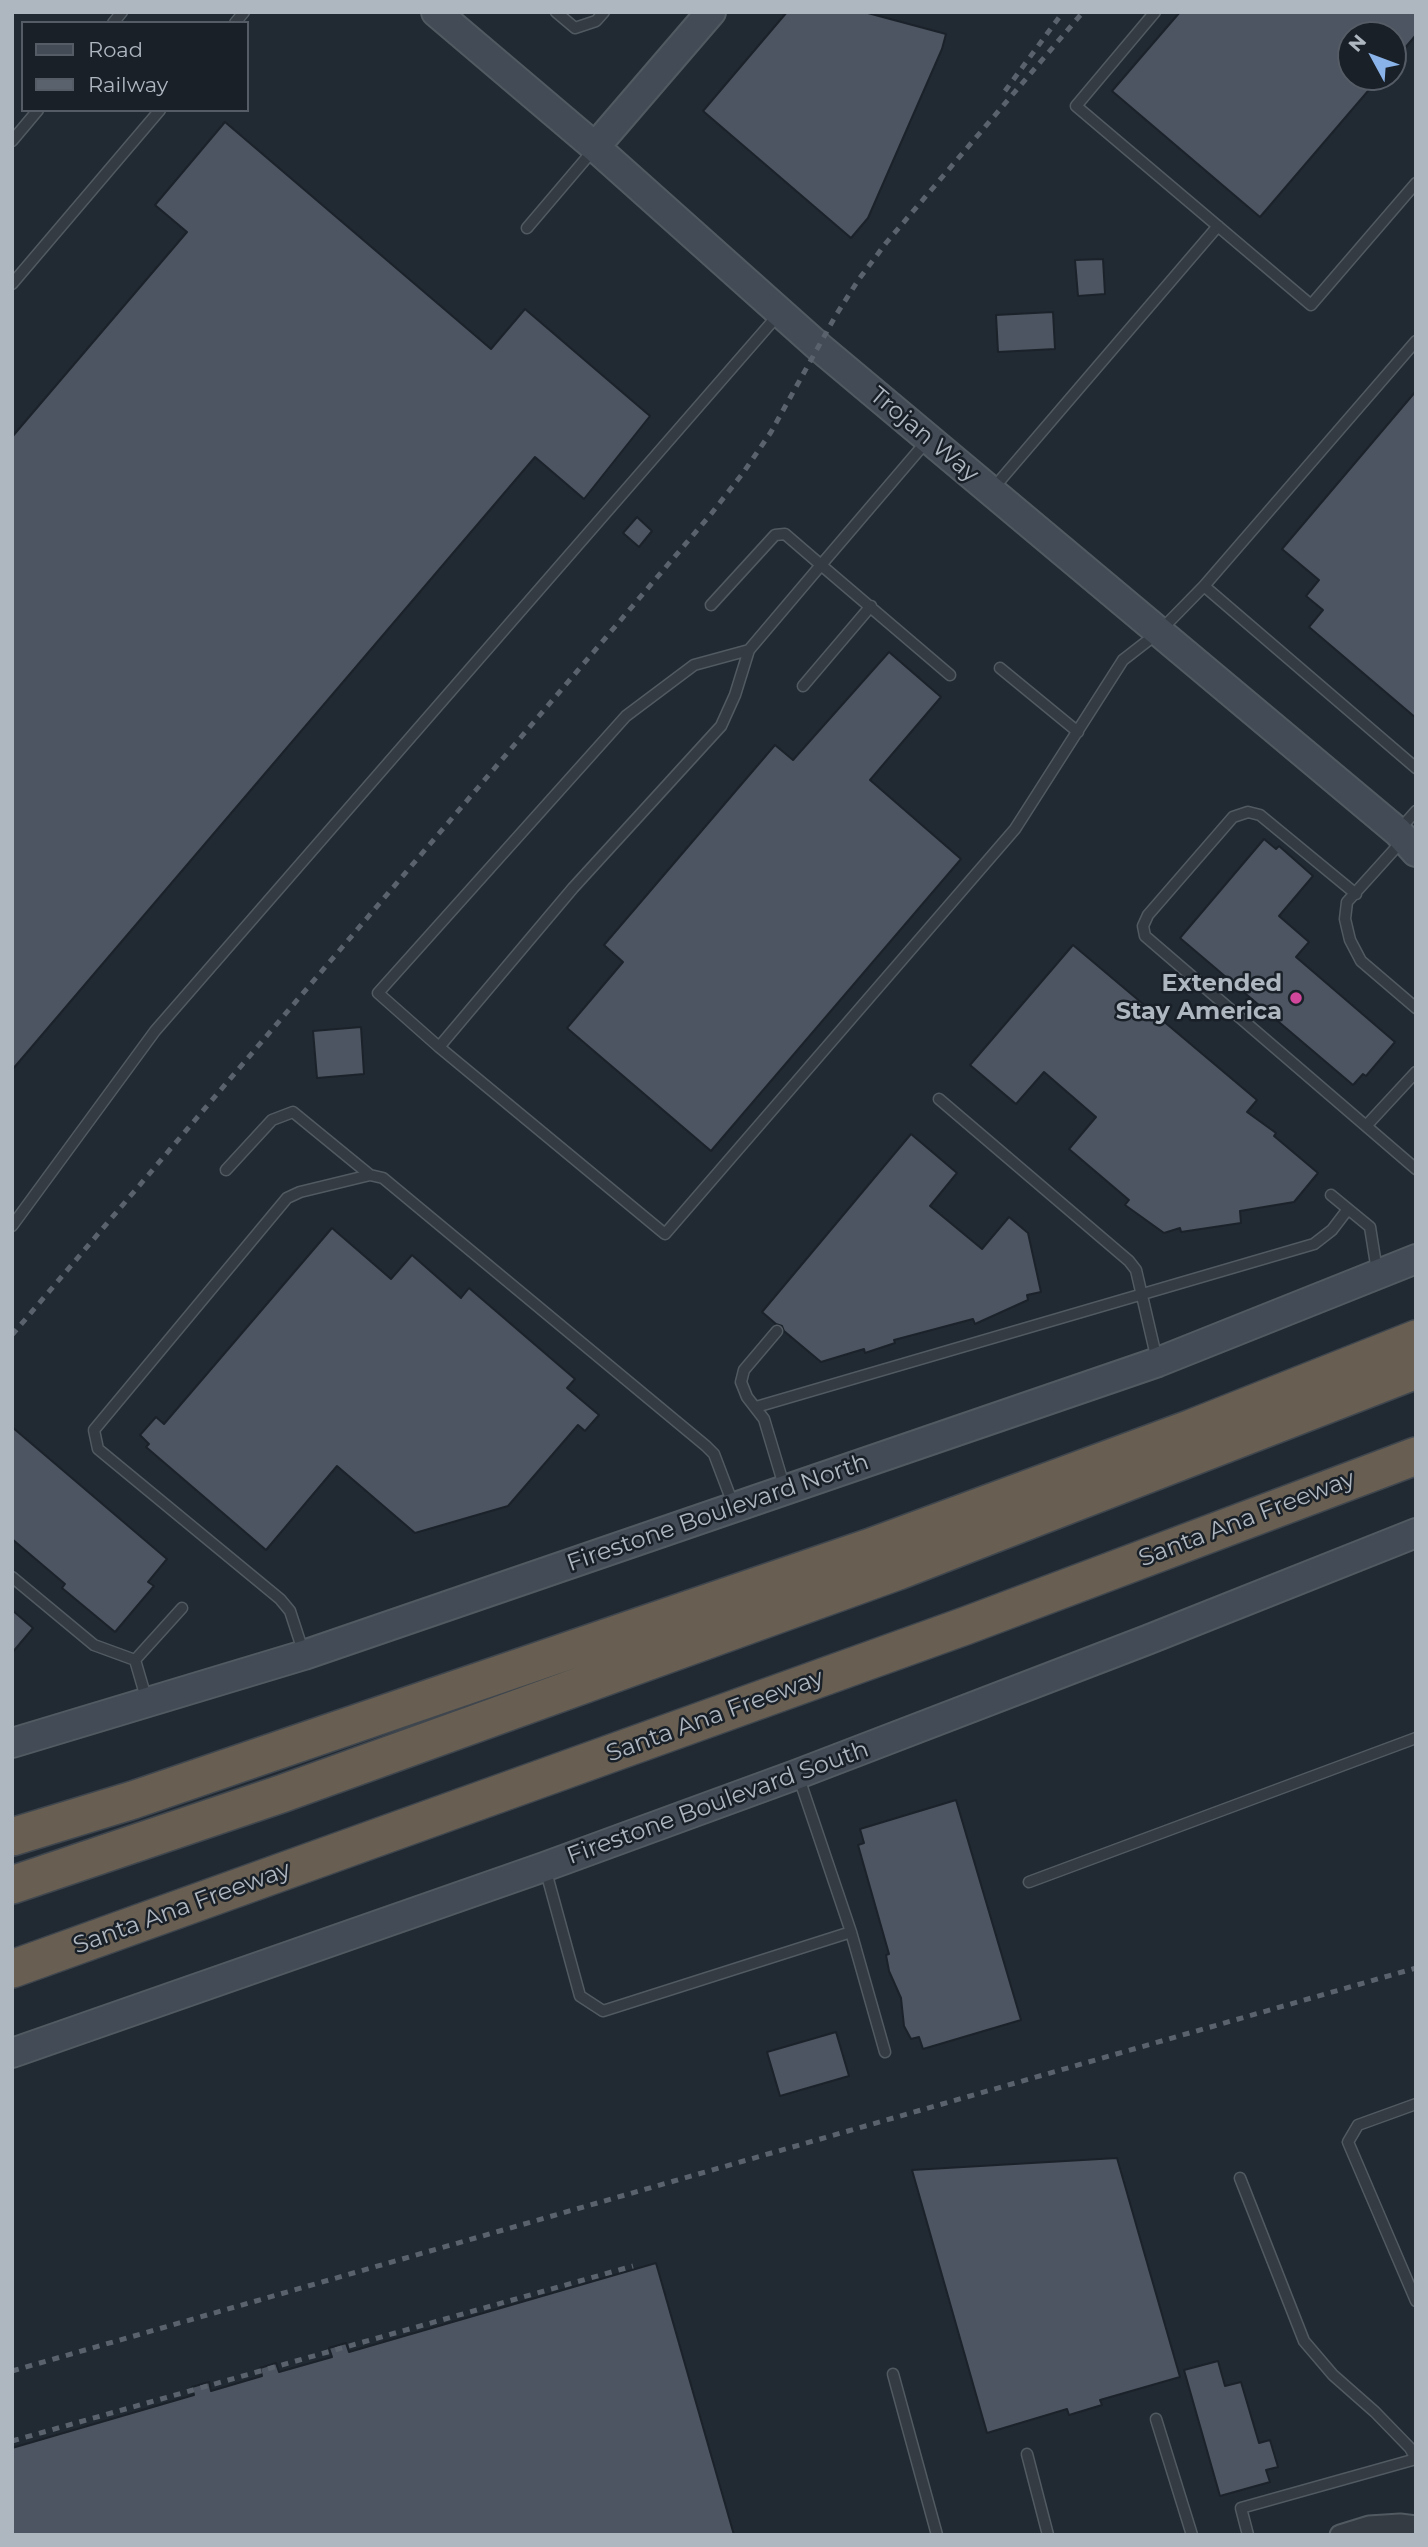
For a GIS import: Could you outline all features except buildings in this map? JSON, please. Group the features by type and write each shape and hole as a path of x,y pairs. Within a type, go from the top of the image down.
{"highway":[{"path":"12,1838 133,1801 868,1548 1192,1428 1416,1339"},
{"path":"12,1885 281,1794 898,1571 1416,1370"},
{"name":"Santa Ana Freeway","path":"12,1969 965,1626 1416,1456"}],"street":[{"path":"595,147 711,12"},
{"name":"Trojan Way","path":"446,16 780,312 929,439 1159,632 1408,833"},
{"name":"Firestone Boulevard North","path":"12,1742 304,1655 734,1508 1158,1362 1416,1259"},
{"name":"Firestone Boulevard South","path":"12,2053 544,1867 798,1774 1416,1533"},
{"path":"1340,2535 1369,2526 1416,2526"}],"lane":[{"path":"556,12 575,28 596,22 604,12"},
{"path":"1155,12 1076,106 1311,305 1416,183"},
{"path":"12,141 36,112"},
{"path":"12,284 158,112"},
{"path":"527,228 595,147"},
{"path":"991,491 1218,226"},
{"path":"12,1226 155,1031 780,312"},
{"path":"749,650 694,665 626,716 378,993 439,1047 665,1234 1015,829 1123,660 1159,632 1204,586 1416,341"},
{"path":"439,1047 573,888 721,726 735,695 749,650 929,439"},
{"path":"711,605 775,535 785,534 950,675"},
{"path":"1204,586 1416,768"},
{"path":"803,686 871,606"},
{"path":"1000,668 1078,732"},
{"path":"1356,894 1260,815 1248,812 1233,817 1148,915 1143,926 1145,936 1416,1170"},
{"path":"1408,833 1348,902 1345,919 1350,940 1361,961 1416,1008"},
{"path":"1366,1126 1416,1072"},
{"path":"939,1100 1129,1261 1136,1270 1158,1362"},
{"path":"226,1170 272,1120 293,1112 370,1175 383,1178 706,1446 714,1454 734,1508"},
{"path":"304,1655 290,1611 281,1599 98,1449 93,1430 287,1198 300,1192 370,1175"},
{"path":"1331,1195 1370,1227 1378,1275"},
{"path":"756,1407 1314,1244 1332,1230 1348,1209"},
{"path":"777,1331 744,1370 741,1382 747,1397 764,1419 785,1490"},
{"path":"12,1577 94,1645 135,1660"},
{"path":"135,1660 182,1608"},
{"path":"135,1660 148,1702"},
{"path":"1029,1882 1416,1738"},
{"path":"798,1774 851,1932 885,2052"},
{"path":"544,1867 580,1996 603,2011 851,1932"},
{"path":"1416,2104 1358,2125 1348,2142 1416,2301"},
{"path":"1240,2178 1304,2341 1333,2375 1376,2412 1402,2439 1416,2459 1241,2508 1248,2535"},
{"path":"893,2374 937,2535"},
{"path":"1156,2419 1192,2535"},
{"path":"1027,2454 1048,2535"}],"railway":[{"path":"1005,91 1063,12"},
{"path":"12,1335 711,514 771,432 859,279 886,243 1083,12"},
{"path":"12,2371 1416,1968"},
{"path":"12,2441 633,2266"}],"place":[{"name":"Extended Stay America","path":"1296,998"}]}
